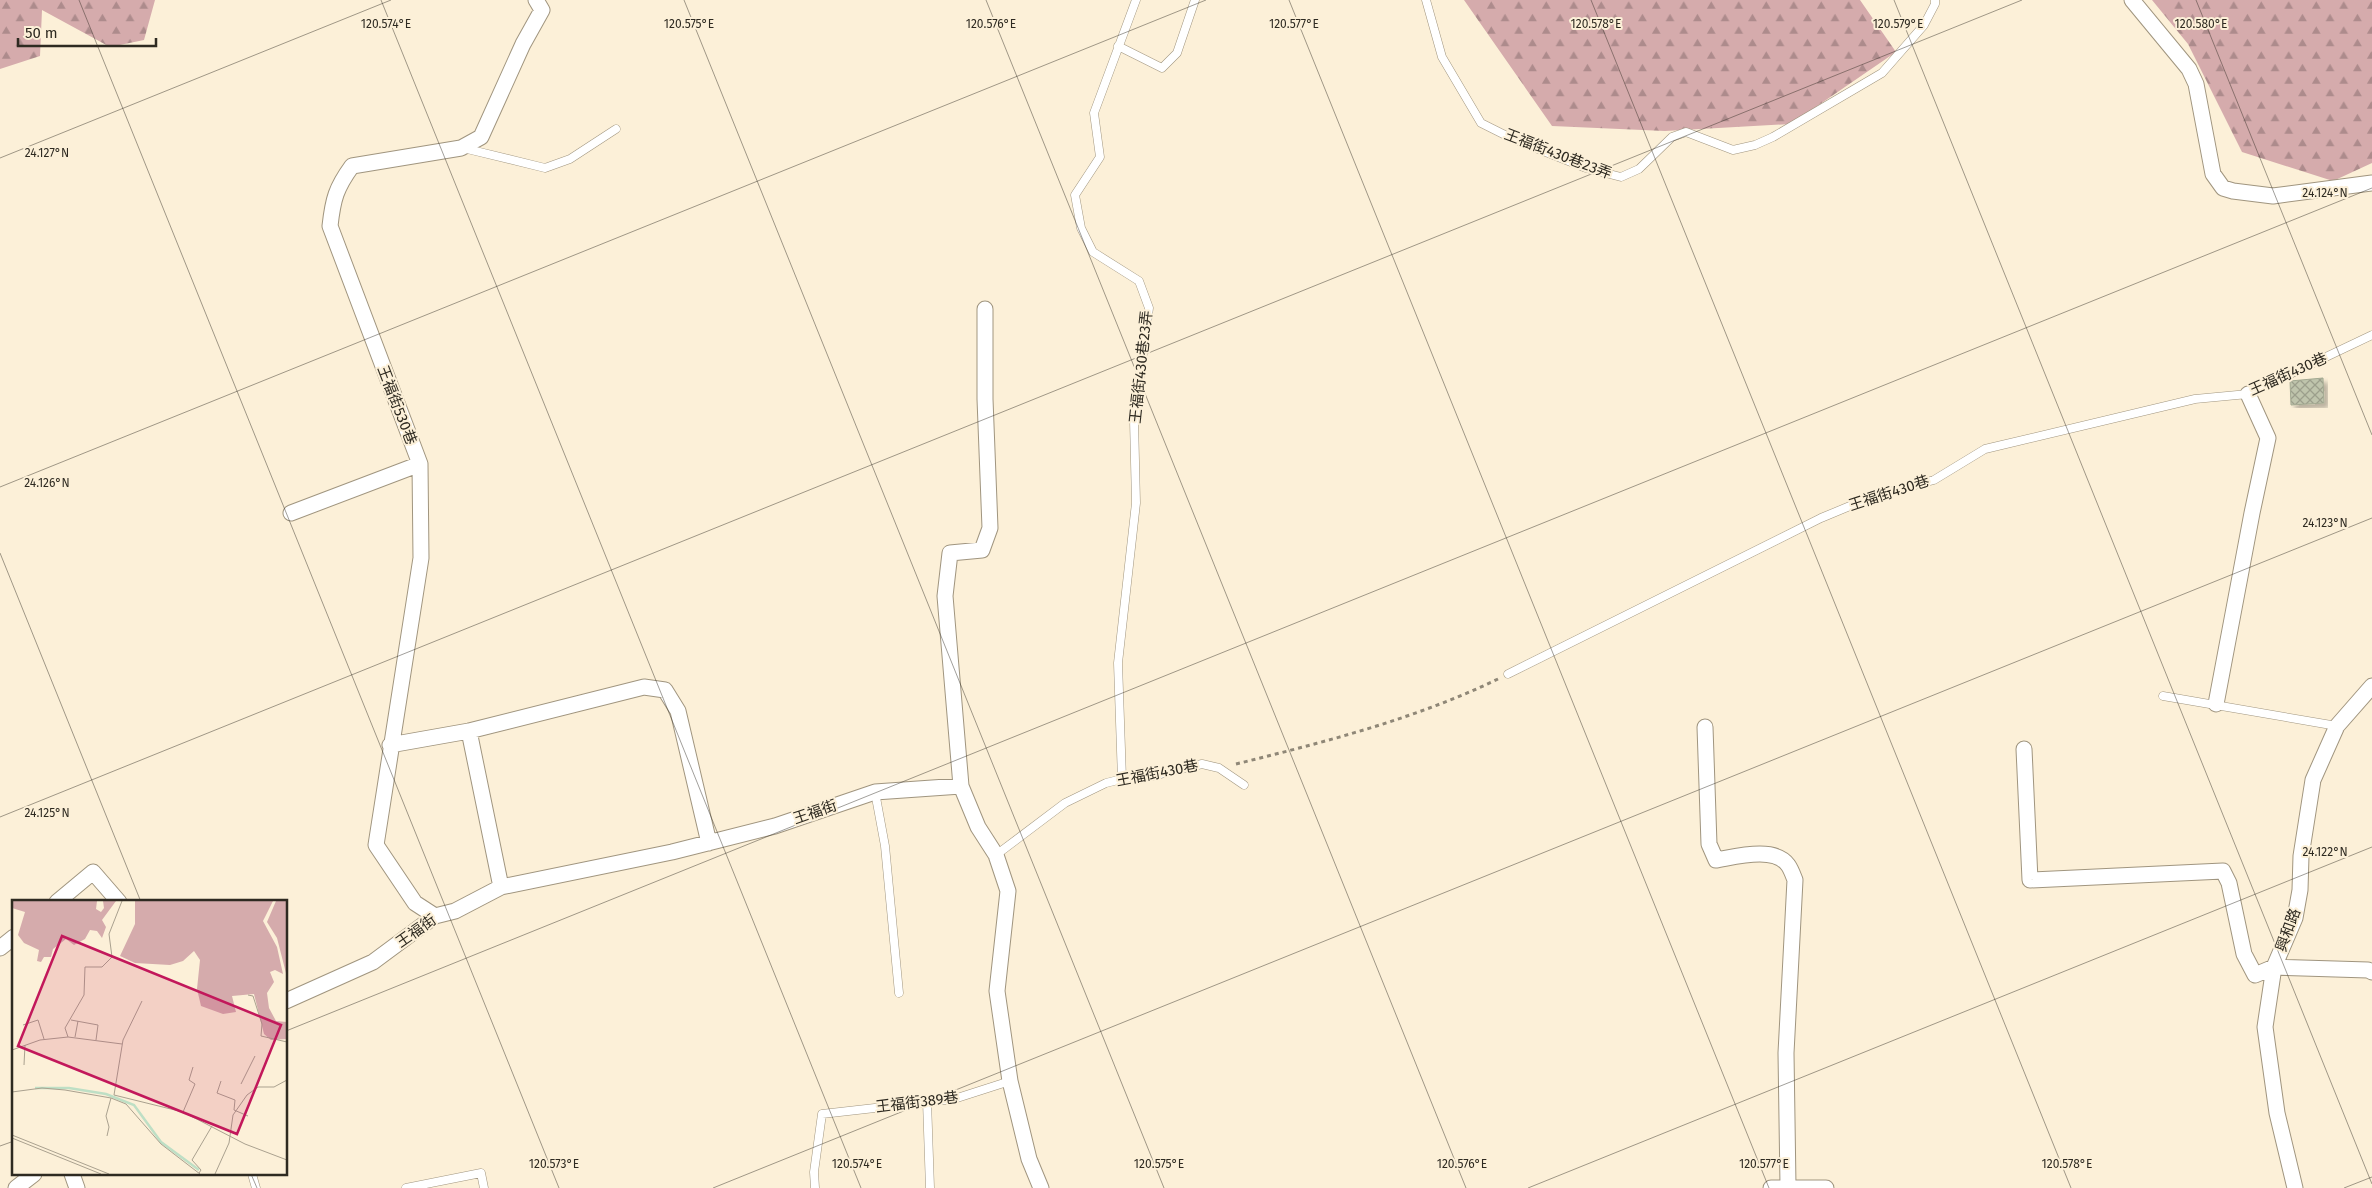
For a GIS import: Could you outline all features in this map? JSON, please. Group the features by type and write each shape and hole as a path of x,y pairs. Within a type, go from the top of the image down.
{"street":[{"name":"王福街530巷","path":"435,916 416,903 376,845 390,745 421,558 420,464 330,226 332,202 338,184 352,166 461,148 481,137 523,44 542,10 536,0"},
{"path":"2132,0 2189,69 2196,84 2212,174 2223,188 2273,196 2372,183"},
{"path":"985,308 985,399 990,528 982,550 950,553 946,596 960,786 978,827 996,855 1008,891 997,991 1010,1081 1029,1159 1041,1188"},
{"path":"2216,704 2268,438 2248,394"},
{"path":"290,513 420,464"},
{"name":"興和路","path":"2295,1188 2276,1114 2265,1026 2274,967 2295,918 2300,890 2300,856 2313,780 2337,726 2372,686"},
{"path":"390,745 469,731 644,687 665,690 678,712 709,842"},
{"path":"1706,727 1709,844 1716,860 1755,853 1779,858 1788,864 1795,880 1786,1053 1788,1186"},
{"path":"469,731 501,887"},
{"path":"2024,749 2030,880 2223,871 2229,883 2244,954 2255,975 2274,967 2368,970 2372,972"},
{"name":"王福街","path":"288,1000 373,962 435,916 455,911 501,887 775,826 875,792 960,786"},
{"path":"58,900 93,872 117,900"},
{"path":"0,948 12,939"},
{"path":"16,1188 31,1176"},
{"path":"73,1176 77,1188"},
{"path":"1771,1188 1788,1186 1826,1188"}],"lane":[{"name":"王福街430巷23弄","path":"1122,779 1118,663 1136,503 1134,420 1149,308 1139,281 1093,252 1081,228 1075,195 1100,157 1094,113 1136,0"},
{"path":"1118,46 1162,68 1177,53 1195,0"},
{"name":"王福街430巷23弄","path":"1426,0 1442,57 1481,123 1513,139 1586,168 1621,178 1640,169 1672,137 1686,132 1734,150 1755,145 1787,129 1882,72 1924,25 1934,0"},
{"path":"461,148 544,168 570,159 616,129"},
{"name":"王福街430巷","path":"1508,674 1821,518 1874,496 1934,480 1985,449 2195,399 2248,394 2372,335"},
{"path":"2162,696 2337,726"},
{"name":"王福街430巷","path":"996,855 1064,803 1106,783 1122,779 1136,780 1202,764 1220,768 1244,785"},
{"path":"875,792 885,846 899,993"},
{"name":"王福街389巷","path":"815,1188 814,1172 822,1114 954,1099 1010,1081"},
{"path":"928,1101 930,1188"},
{"path":"406,1188 481,1173 484,1188"}],"path":[{"path":"1220,768 1385,724 1444,703 1508,674"}],"green space":[{"path":"0,0 155,0 144,40 110,47 42,10 40,56 0,69"},
{"path":"1464,0 1860,0 1896,52 1791,124 1665,131 1552,126"},
{"path":"2152,0 2372,0 2372,163 2333,181 2242,152 2188,44"}],"building":[{"path":"2323,378 2324,403 2291,405 2290,381"}]}
